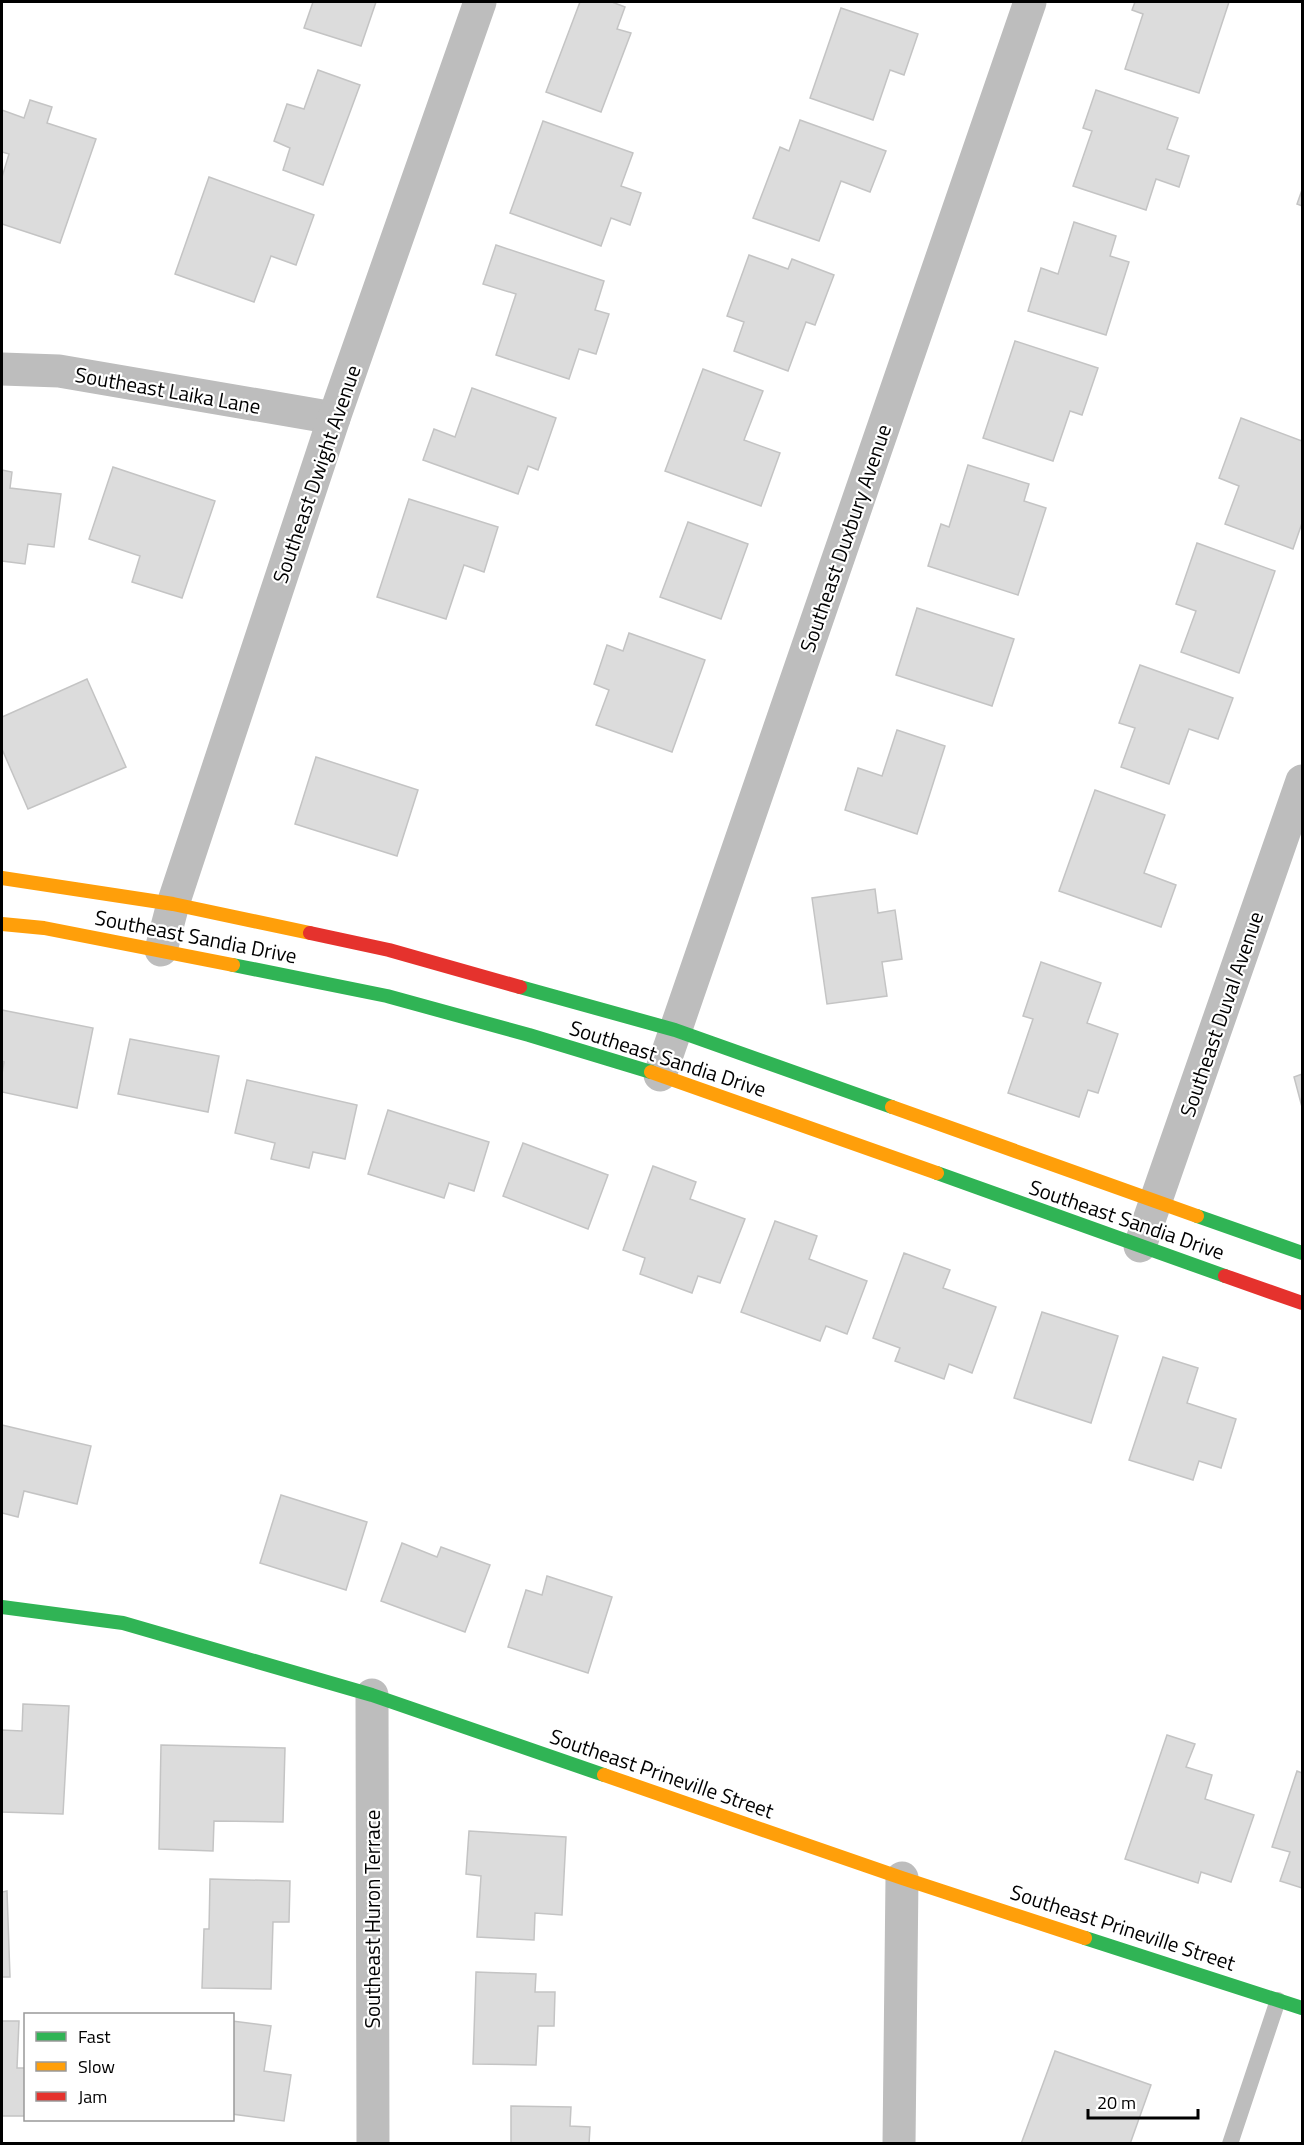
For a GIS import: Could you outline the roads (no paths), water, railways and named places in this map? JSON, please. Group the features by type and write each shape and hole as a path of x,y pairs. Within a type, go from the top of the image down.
{"street":[{"name":"Southeast Dwight Avenue","path":"161,950 172,904 334,418 480,2"},
{"name":"Southeast Duxbury Avenue","path":"660,1075 1030,2"},
{"name":"Southeast Laika Lane","path":"2,369 59,371 334,418"},
{"name":"Southeast Duval Avenue","path":"1140,1246 1302,781"},
{"name":"Southeast Sandia Drive","path":"2,878 172,904 388,950 675,1030 1302,1253"},
{"name":"Southeast Sandia Drive","path":"2,924 44,927 387,996 530,1035 660,1075 1302,1303"},
{"name":"Southeast Prineville Street","path":"2,1607 123,1623 372,1695 902,1878 1302,2008"},
{"name":"Southeast Huron Terrace","path":"372,1695 373,2144"},
{"path":"899,2144 902,1878"}],"lane":[{"path":"1230,2144 1278,2000"}]}
